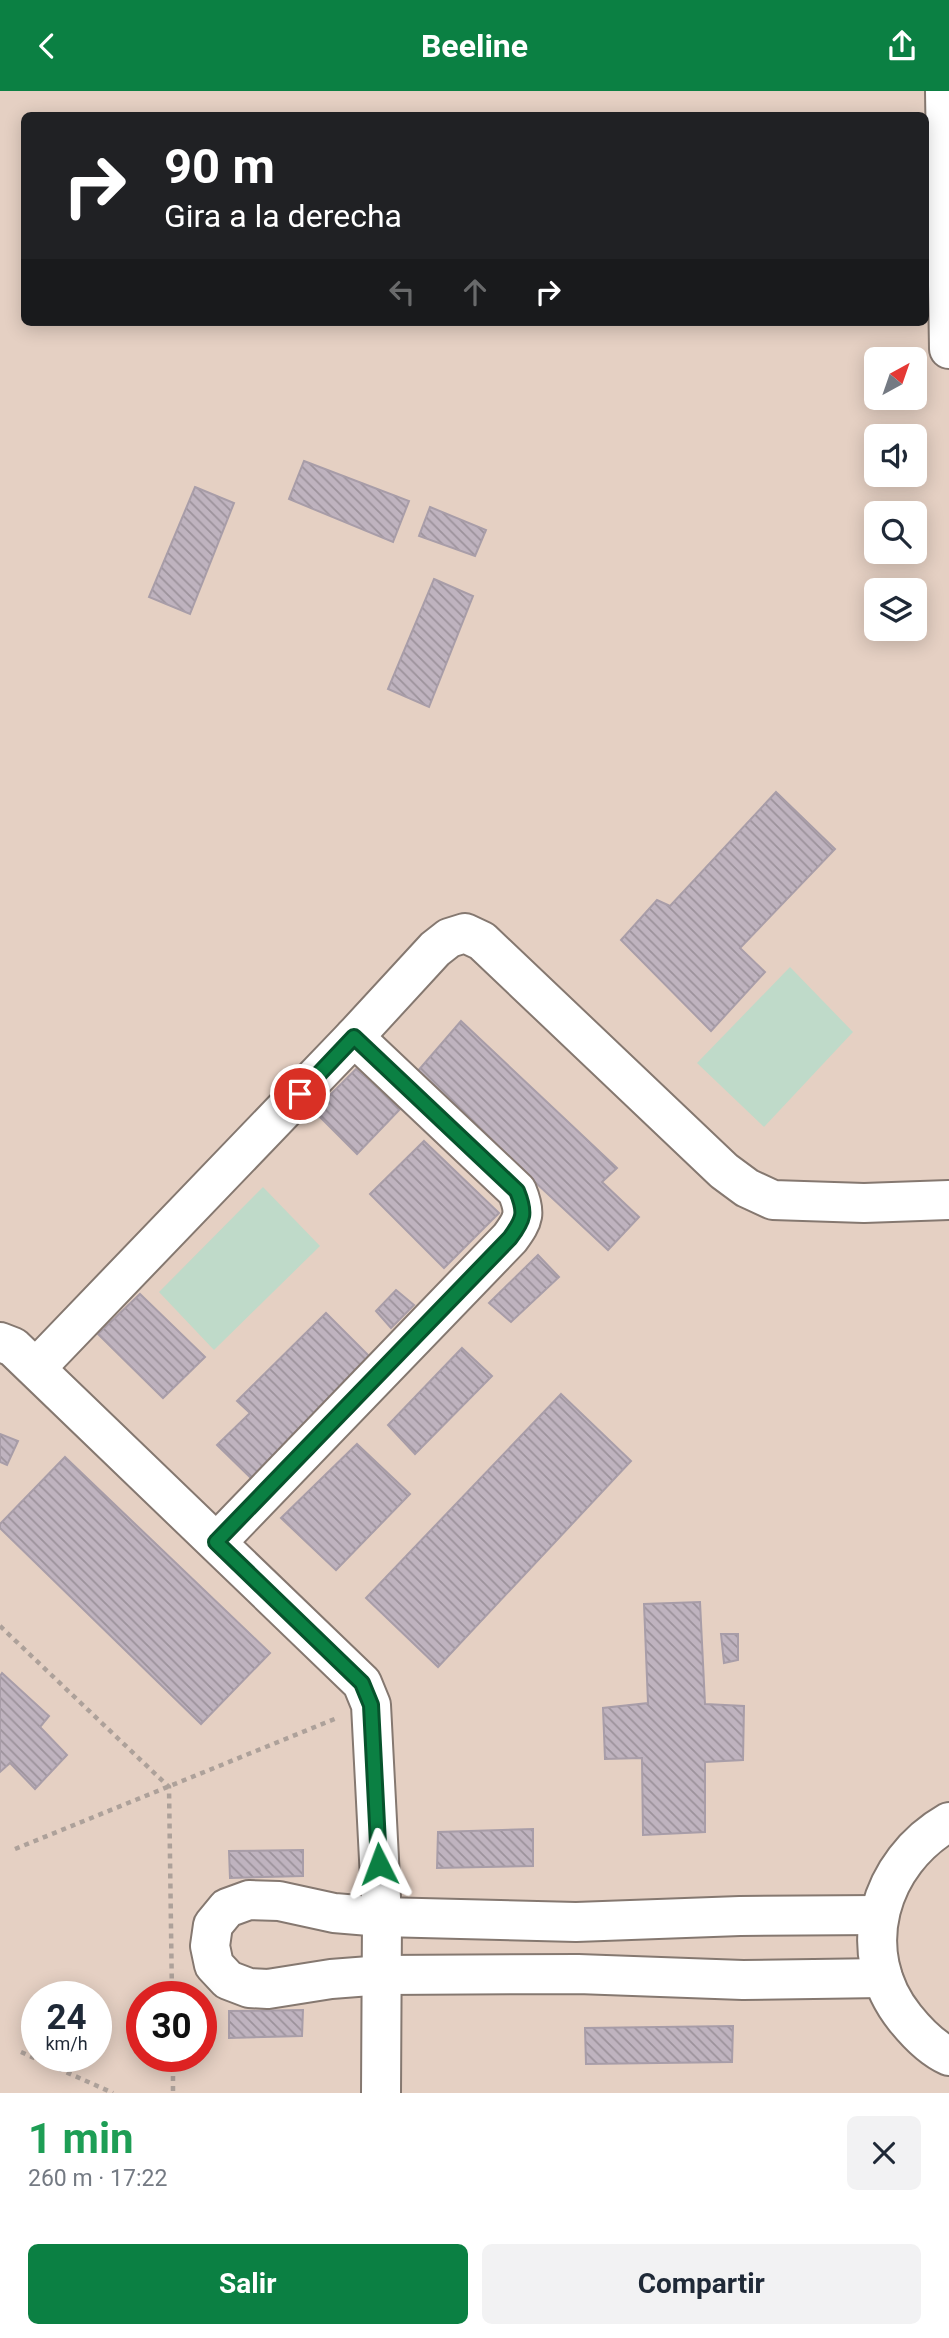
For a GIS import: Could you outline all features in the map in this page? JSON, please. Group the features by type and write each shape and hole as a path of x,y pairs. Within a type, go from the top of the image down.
{"street":[{"path":"945,91 949,349"},
{"path":"36,1368 435,949 449,938 465,933 482,941 724,1171 747,1188 773,1200 864,1203 949,1200"},
{"path":"216,1542 510,1238 521,1222 524,1207 517,1191 354,1037"},
{"path":"0,1342 13,1347 36,1368 362,1683 371,1705 382,1917 381,2093"},
{"path":"942,1822 906,1856 889,1884 879,1915 877,1947 883,1978 896,2007 949,2068"},
{"path":"879,1915 740,1916 576,1922 382,1917 334,1913 279,1901 249,1900 227,1909 213,1925 210,1947 214,1965 228,1980 249,1988 268,1989 331,1979 383,1975 578,1974 743,1980 883,1978"},
{"path":"576,1922 578,1974"},
{"path":"916,2033 949,2056"}],"path":[{"path":"0,1626 169,1787 172,1981"},
{"path":"15,1849 371,1705"},
{"path":"66,2072 113,2093"},
{"path":"173,2072 173,2093"}],"shaded area":[{"path":"0,91 949,91 949,2093 0,2093"}],"green space":[{"path":"790,967 853,1032 764,1127 697,1063"},
{"path":"263,1187 320,1246 214,1350 159,1292"}],"building":[{"path":"304,461 409,501 393,542 289,499"},
{"path":"195,487 234,503 190,614 149,597"},
{"path":"430,507 486,530 475,556 419,536"},
{"path":"434,579 473,596 429,707 388,689"},
{"path":"776,792 835,849 740,948 765,972 711,1031 621,940 657,900 670,906"},
{"path":"461,1021 617,1168 602,1182 639,1217 608,1250 417,1072"},
{"path":"356,1069 401,1108 357,1154 314,1111"},
{"path":"424,1141 499,1213 444,1268 370,1194"},
{"path":"538,1255 559,1277 511,1322 489,1303"},
{"path":"396,1290 414,1305 391,1328 376,1311"},
{"path":"140,1294 205,1357 163,1398 98,1334"},
{"path":"326,1313 373,1360 253,1480 217,1445 250,1413 237,1401"},
{"path":"462,1348 492,1376 415,1454 388,1425"},
{"path":"561,1394 631,1461 438,1667 366,1598"},
{"path":"0,1434 18,1441 7,1465 0,1462"},
{"path":"357,1444 410,1494 336,1570 281,1518"},
{"path":"65,1457 270,1653 201,1724 0,1528 0,1524"},
{"path":"700,1602 705,1704 744,1706 743,1760 705,1762 705,1832 643,1835 642,1758 605,1759 603,1708 648,1703 644,1604"},
{"path":"721,1634 738,1634 738,1660 724,1663"},
{"path":"2,1673 49,1716 40,1727 67,1755 35,1789 10,1763 0,1772"},
{"path":"533,1829 533,1866 437,1868 438,1832"},
{"path":"303,1850 303,1876 230,1878 229,1851"},
{"path":"303,2010 302,2036 229,2038 229,2011"},
{"path":"733,2026 732,2062 586,2064 585,2028"}],"route":[{"path":"300,1094 354,1037 517,1191 524,1207 521,1222 510,1238 216,1542 362,1683 371,1705 379,1864"}]}
